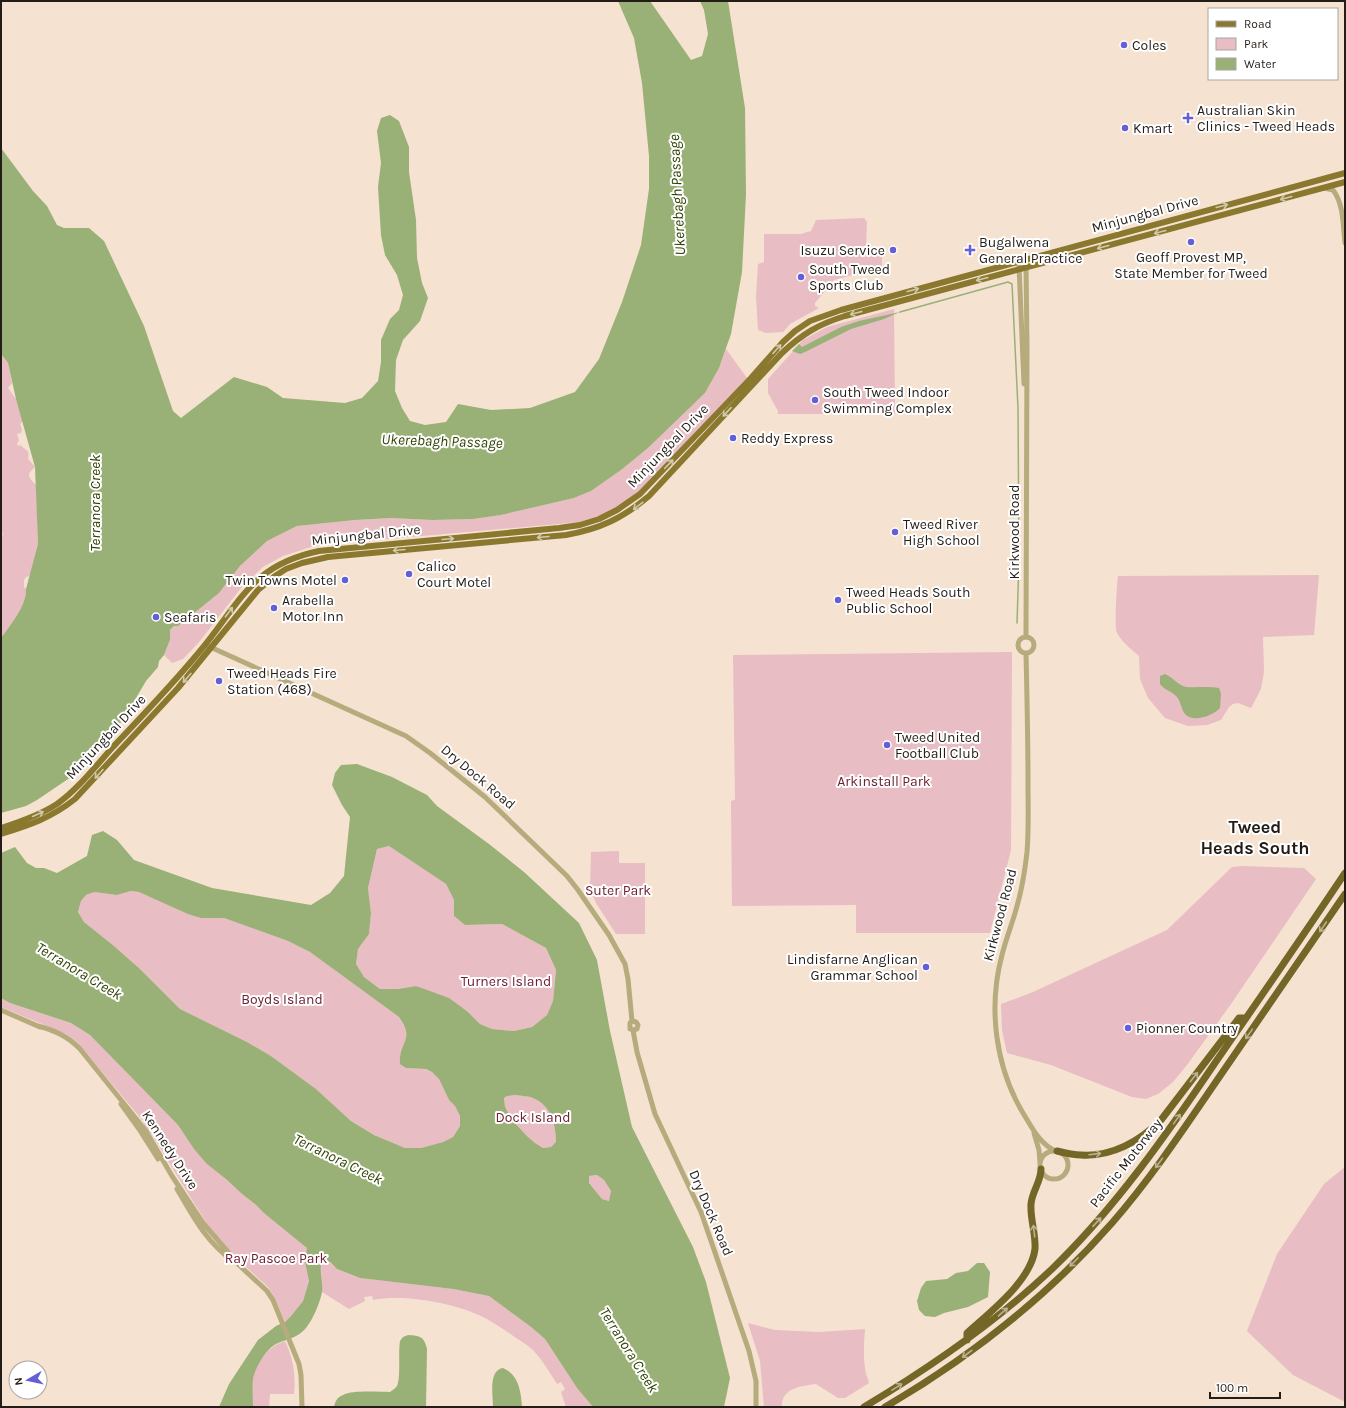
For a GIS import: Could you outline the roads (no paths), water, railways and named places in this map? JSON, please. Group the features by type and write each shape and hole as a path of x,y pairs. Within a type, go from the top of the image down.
{"highway":[{"name":"Pacific Motorway","path":"864,1407 942,1358 996,1318 1047,1273 1104,1214 1150,1157 1345,873"},
{"name":"Pacific Motorway","path":"885,1407 944,1371 1000,1329 1059,1277 1112,1224 1136,1195 1177,1138 1345,894"},
{"path":"1056,1151 1080,1155 1101,1154 1118,1149 1151,1130 1161,1120 1239,1018 1246,1018"},
{"path":"967,1340 967,1333 1017,1285 1026,1273 1032,1261 1035,1249 1035,1236 1031,1216 1031,1204 1033,1193 1040,1178 1041,1167"}],"main road":[{"name":"Minjungbal Drive","path":"1,834 44,820 75,799 178,688 209,646 243,594 251,585 271,569 292,558 319,551 345,548 566,528 599,519 618,510 640,494 751,378 783,342 795,331 810,321 841,310 1018,261 1345,173"},
{"name":"Minjungbal Drive","path":"1,828 47,810 67,796 209,646 258,590 275,576 286,570 302,563 341,556 566,535 609,524 631,511 650,496 782,353 793,342 810,330 845,316 1345,183"},
{"path":"1140,237 1141,228"}],"street":[{"path":"1345,173 1345,183"},
{"path":"1324,188 1332,190 1338,200 1342,214 1345,243"},
{"name":"Kirkwood Road","path":"1026,259 1023,268 1027,348 1026,637"},
{"name":"Kirkwood Road","path":"1018,261 1023,268"},
{"path":"1026,637 1031,639 1034,645 1032,651 1026,653 1019,650 1018,645 1019,640 1026,637"},
{"name":"Dry Dock Road","path":"209,646 406,736 486,797 567,876 578,890 609,935 627,970 632,1021 636,1022 638,1025 637,1029 634,1030 637,1052 655,1114 701,1212 750,1351 756,1381 756,1407"},
{"name":"Kirkwood Road","path":"1026,653 1028,715 1027,851 1017,906 998,968 995,1011 999,1048 1004,1071 1017,1101 1031,1127 1037,1144 1041,1167"},
{"name":"Kennedy Drive","path":"1,1010 61,1037 73,1046 126,1111 148,1142 205,1236 215,1247 240,1266"},
{"name":"Kennedy Drive","path":"38,1026 64,1035 80,1049 146,1131 172,1176 198,1216 240,1266 267,1291 273,1300 301,1373 302,1407"},
{"name":"Kirkwood Road","path":"1031,1127 1044,1143 1056,1151"},
{"path":"1056,1151 1063,1155 1067,1160 1068,1165 1065,1173 1059,1178 1053,1179 1045,1176 1041,1167 1041,1160 1045,1155 1056,1151"},
{"path":"198,1216 205,1230 216,1244 215,1247"}],"water":[{"path":"618,1 650,1 691,60 702,56 708,34 704,10 700,1 728,1 745,108 746,194 742,272 731,334 719,368 705,393 648,448 621,470 591,491 574,498 501,515 473,519 432,520 391,518 297,526 267,541 240,566 219,593 182,623 178,626 174,626 170,630 170,640 164,655 159,661 158,667 146,681 123,720 71,777 26,806 1,813 1,638 9,628 24,602 38,544 35,467 16,399 8,363 1,354 1,148 33,191 47,206 57,225 64,228 89,228 104,241 144,326 173,411 181,418 234,377 267,387 283,398 345,403 362,398 378,381 381,362 381,340 390,319 399,310 403,295 397,275 385,255 381,235 378,187 381,163 377,131 381,118 390,115 399,121 409,147 409,172 416,220 417,258 422,283 428,298 420,321 403,340 396,360 395,391 402,408 410,421 425,425 446,422 458,404 491,410 530,408 575,392 599,359 622,302 641,245 649,189 649,156 642,83 634,38"},
{"path":"900,312 884,319 851,329 800,354 792,351 799,344 802,347 841,327 859,321"},
{"path":"1165,674 1184,686 1219,688 1221,694 1220,708 1208,716 1198,718 1189,717 1185,714 1177,697 1160,684 1160,676"},
{"name":"Terranora Creek","path":"357,764 392,777 427,795 437,806 524,872 579,923 597,960 610,1031 632,1127 693,1247 706,1282 730,1378 724,1407 593,1407 577,1388 545,1339 489,1296 453,1289 360,1278 337,1269 330,1262 325,1261 321,1264 322,1292 314,1316 303,1331 296,1336 272,1346 268,1350 256,1370 253,1379 253,1407 219,1407 229,1384 258,1340 276,1326 285,1322 303,1301 309,1281 305,1262 307,1248 207,1164 194,1149 178,1125 90,1035 71,1023 10,1003 1,998 1,853 15,847 27,863 36,868 44,868 57,873 87,856 92,835 103,831 117,840 134,860 212,888 311,905 330,893 344,876 350,817 332,785 335,773 341,765","holes":["389,846 446,884 454,900 454,916 465,925 502,924 546,948 556,970 553,1001 547,1015 532,1027 514,1031 492,1029 480,1024 468,1012 449,998 416,986 398,989 380,989 364,977 356,964 358,949 369,934 371,913 368,888 377,849","131,891 139,892 188,914 201,918 224,918 288,941 310,952 399,1017 406,1031 405,1041 401,1051 400,1064 406,1068 426,1069 432,1072 439,1079 449,1100 455,1106 460,1116 460,1126 453,1137 443,1142 421,1148 405,1148 374,1135 351,1121 316,1089 271,1056 247,1042 180,1009 140,969 84,922 78,912 81,901 86,895 94,892 117,895","515,1095 531,1097 544,1105 551,1116 555,1129 556,1142 551,1147 543,1148 535,1143 513,1121 505,1107 504,1098","597,1175 604,1180 611,1191 609,1201 602,1199 589,1183 589,1176"]},
{"path":"977,1263 984,1263 990,1272 988,1297 968,1307 944,1313 935,1317 925,1316 919,1310 917,1301 921,1288 926,1281 947,1279 956,1273 968,1271"},
{"path":"408,1335 423,1339 427,1349 426,1407 334,1407 338,1398 347,1393 390,1392 395,1388 399,1377 400,1341 403,1337"},
{"path":"503,1368 516,1379 520,1390 522,1407 493,1407 493,1378 498,1370"}],"waterway":[{"path":"900,312 1008,282 1012,284 1018,408 1019,560 1017,623"}],"place":[{"name":"Coles","path":"1124,45"},
{"name":"Australian Skin Clinics - Tweed Heads","path":"1188,118"},
{"name":"Kmart","path":"1125,128"},
{"name":"Geoff Provest MP, State Member for Tweed","path":"1191,242"},
{"name":"Isuzu Service","path":"893,250"},
{"name":"Bugalwena General Practice","path":"970,250"},
{"name":"South Tweed Sports Club","path":"801,277"},
{"name":"South Tweed Indoor Swimming Complex","path":"815,400"},
{"name":"Reddy Express","path":"733,438"},
{"name":"Tweed River High School","path":"895,532"},
{"name":"Calico Court Motel","path":"409,574"},
{"name":"Twin Towns Motel","path":"345,580"},
{"name":"Tweed Heads South Public School","path":"838,600"},
{"name":"Arabella Motor Inn","path":"274,608"},
{"name":"Seafaris","path":"156,617"},
{"name":"Tweed Heads Fire Station (468)","path":"219,681"},
{"name":"Tweed United Football Club","path":"887,745"},
{"name":"Lindisfarne Anglican Grammar School","path":"926,967"},
{"name":"Pionner Country","path":"1128,1028"}],"district":[{"name":"Tweed Heads South","path":"1255,837"}],"water label":[{"name":"Ukerebagh Passage","path":"677,195"},
{"name":"Ukerebagh Passage","path":"442,441"}],"park label":[{"name":"Arkinstall Park","path":"884,781"},
{"name":"Suter Park","path":"618,890"},
{"name":"Turners Island","path":"506,981"},
{"name":"Boyds Island","path":"282,999"},
{"name":"Dock Island","path":"533,1117"},
{"name":"Ray Pascoe Park","path":"276,1258"}]}
